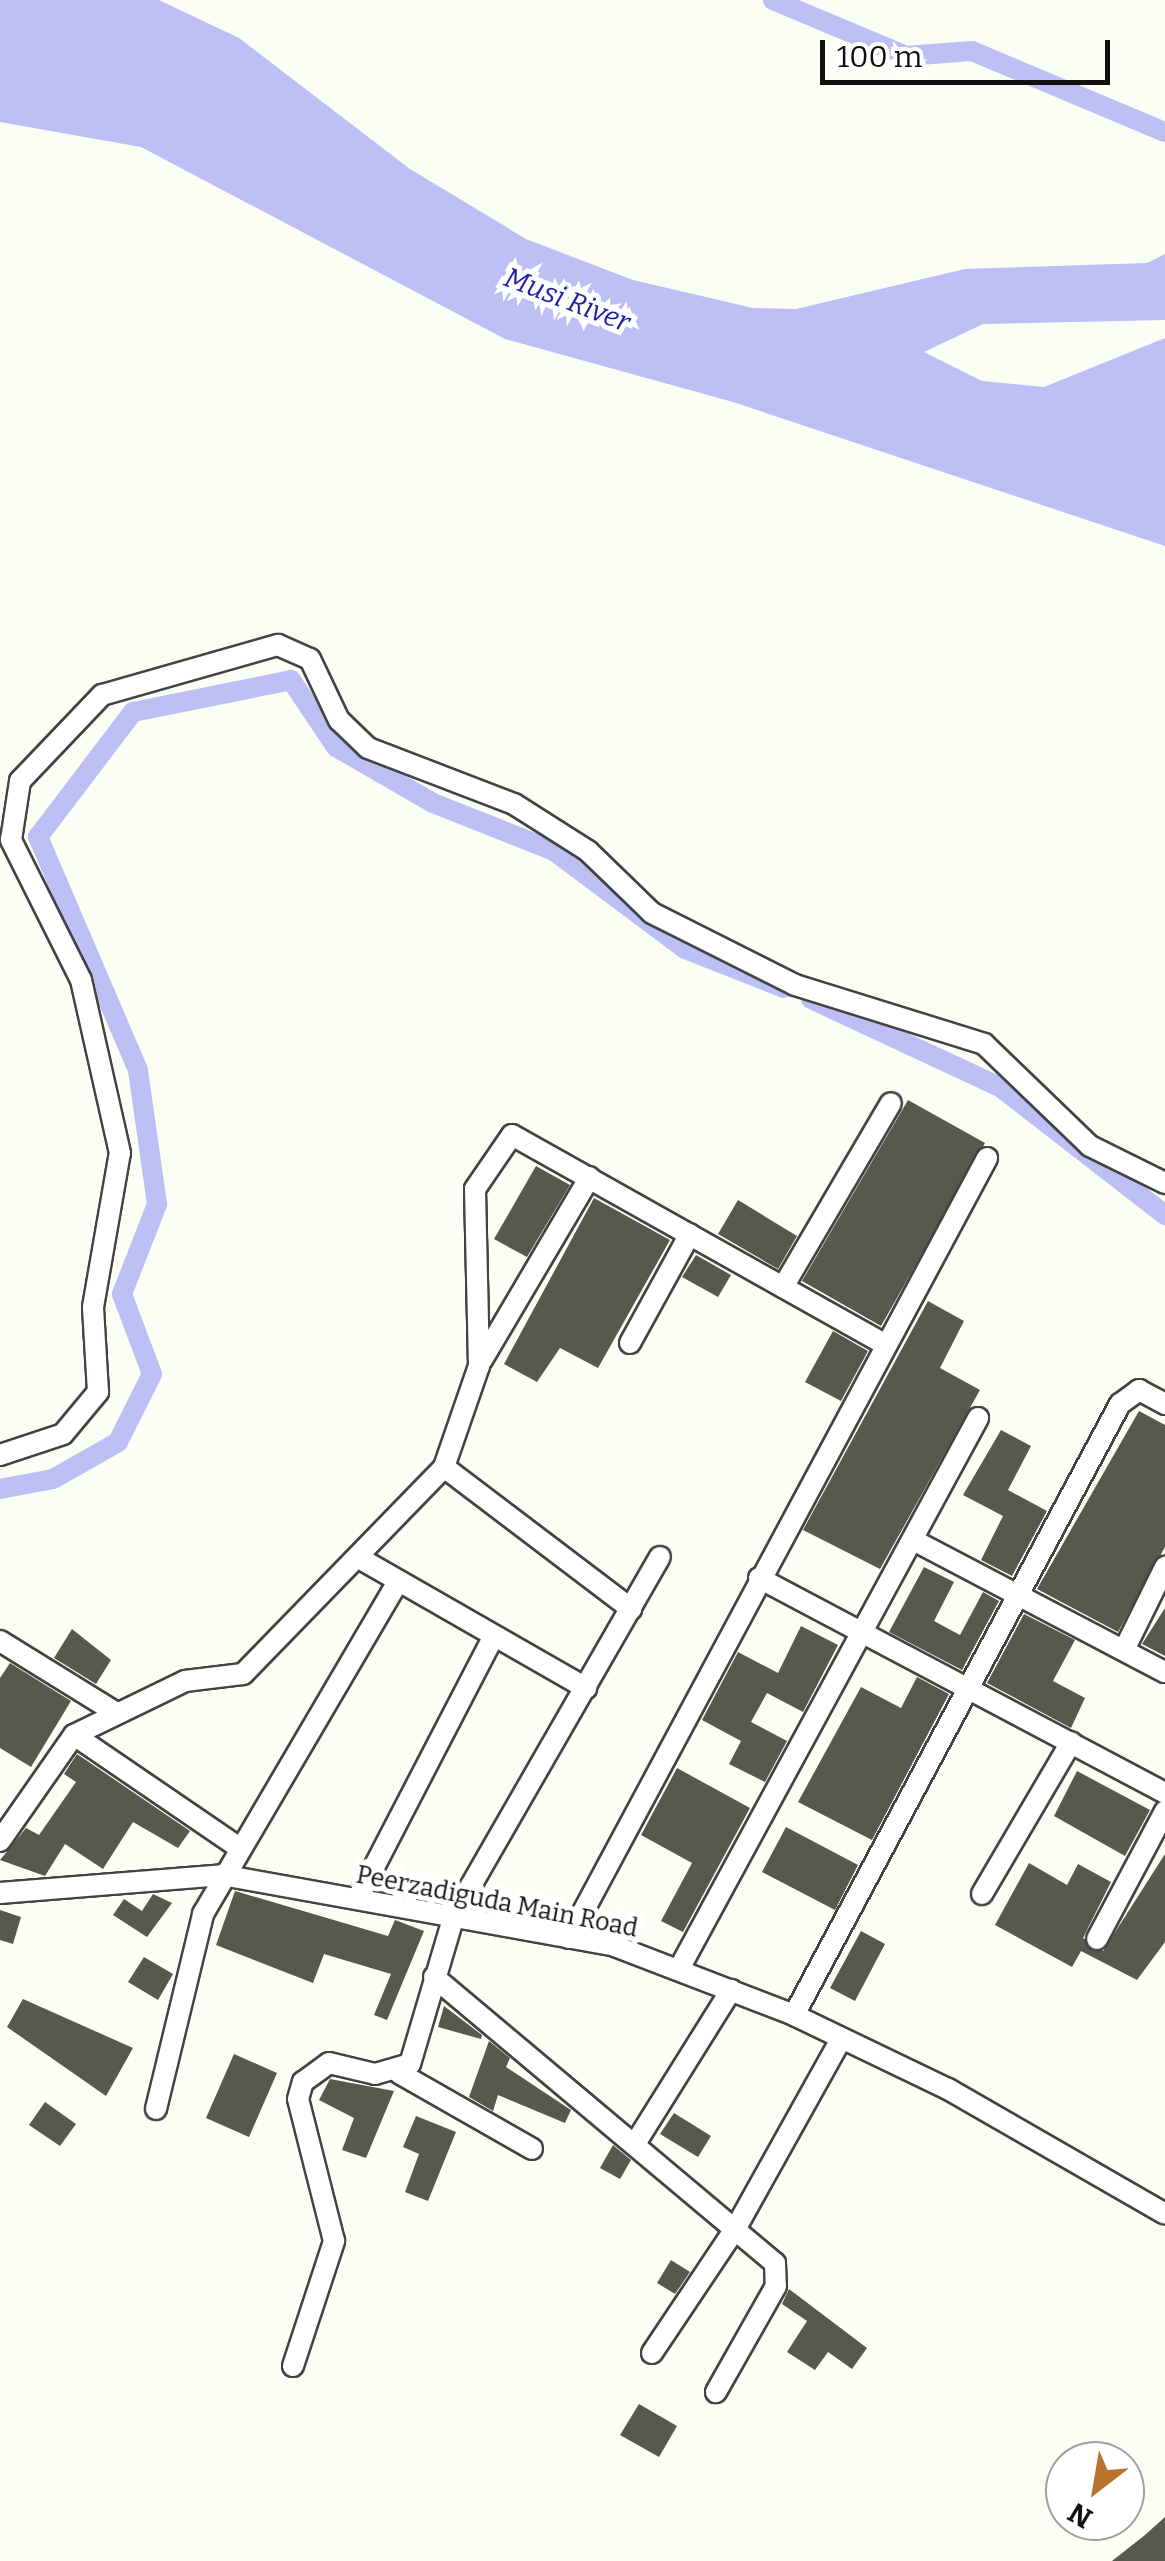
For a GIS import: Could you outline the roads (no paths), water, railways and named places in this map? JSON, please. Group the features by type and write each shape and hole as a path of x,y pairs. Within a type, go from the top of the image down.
{"street":[{"path":"0,1454 62,1434 98,1392 93,1307 120,1153 82,980 10,840 20,781 102,695 278,644 310,659 340,720 368,748 514,804 588,851 652,912 795,985 984,1044 1090,1146 1165,1183"},
{"path":"784,1287 890,1103"},
{"path":"478,1366 477,1181 512,1135 886,1346"},
{"path":"568,1938 988,1158"},
{"path":"0,1841 74,1735 186,1681 243,1674 360,1558 444,1467 478,1366 590,1177"},
{"path":"630,1343 690,1234"},
{"path":"794,2015 1128,1394 1139,1390 1165,1404"},
{"path":"678,1969 915,1541 978,1418"},
{"path":"444,1467 631,1609"},
{"path":"915,1541 1165,1672"},
{"path":"400,2074 418,2049 434,1977 454,1915 660,1557"},
{"path":"360,1558 492,1638 586,1688"},
{"path":"1124,1650 1165,1567"},
{"path":"760,1578 1165,1794"},
{"path":"156,2109 196,1932 236,1845 398,1582"},
{"path":"358,1898 492,1638"},
{"path":"0,1640 116,1712"},
{"path":"74,1735 236,1845"},
{"path":"982,1894 1071,1742"},
{"path":"1097,1938 1165,1811"},
{"name":"Peerzadiguda Main Road","path":"0,1892 222,1876 568,1938 678,1969 794,2015 1165,2214"},
{"path":"434,1977 638,2140 737,2226 780,2272 716,2392"},
{"path":"638,2140 731,1990"},
{"path":"652,2353 737,2226 840,2038"},
{"path":"293,2366 334,2241 298,2099 303,2082 329,2062 400,2074 532,2149"}],"water":[{"name":"Musi River","path":"0,0 159,0 239,38 410,169 526,239 633,280 753,308 796,309 965,269 1147,263 1165,254 1165,320 983,324 924,352 982,381 1044,387 1165,338 1165,546 733,402 505,339 141,147 0,122"}],"waterway":[{"path":"773,0 906,56 972,51 1165,132"},
{"path":"0,1489 53,1479 118,1442 152,1374 122,1294 157,1204 138,1070 38,837 133,712 291,680 336,747 433,803 554,851 685,949 784,988"},
{"path":"811,999 1000,1087 1165,1215"}]}
